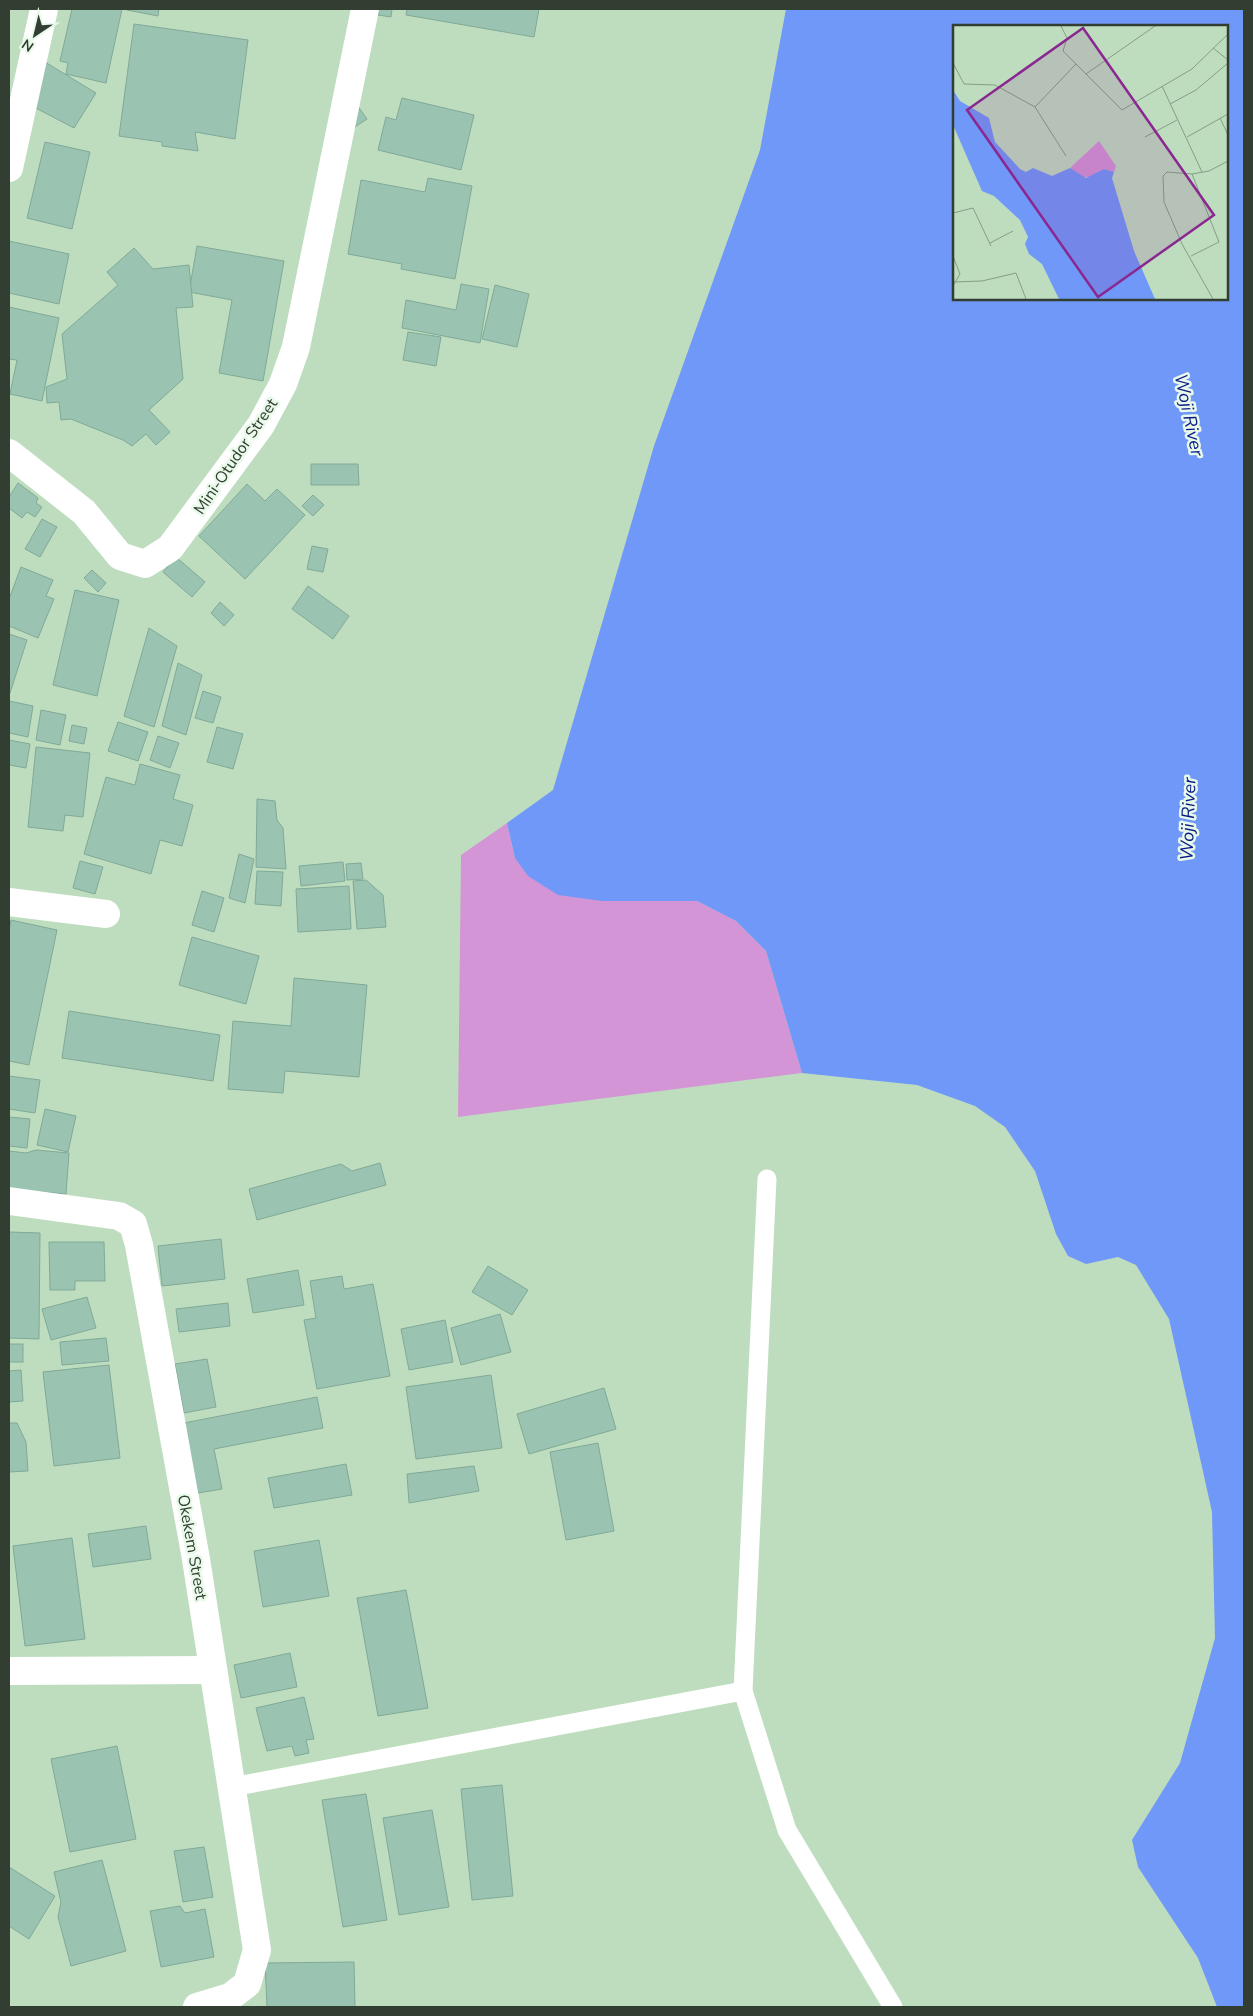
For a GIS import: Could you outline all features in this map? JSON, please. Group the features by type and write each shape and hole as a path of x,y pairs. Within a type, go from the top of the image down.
{"street":[{"path":"9,168 44,9"},
{"name":"Mini-Otudor Street","path":"9,453 84,512 120,556 144,564 170,548 261,425 283,384 296,347 365,9"},
{"path":"9,902 106,914"},
{"name":"Okekem Street","path":"9,1201 119,1216 133,1224 139,1245 196,1559 258,1950 247,1984 230,1997 197,2007"},
{"path":"9,1671 213,1670"}],"lane":[{"path":"767,1179 743,1691 787,1830 893,2007"},
{"path":"232,1787 743,1691"}],"shaded area":[{"path":"507,823 515,858 602,901 697,901 736,921 766,951 802,1073 458,1117 461,855"}],"water":[{"name":"Woji River","path":"786,9 1244,9 1244,2007 1217,2007 1198,1958 1138,1867 1132,1840 1180,1763 1215,1638 1212,1512 1169,1319 1136,1265 1118,1257 1086,1264 1068,1256 1056,1234 1035,1171 1005,1127 975,1106 917,1085 802,1073 766,951 736,921 697,901 602,901 558,895 528,876 515,858 507,823 553,790 654,446 760,150"}],"building":[{"path":"72,9 122,9 106,83 66,74 68,63 60,61"},
{"path":"128,9 159,9 158,16"},
{"path":"379,9 392,9 391,17 378,15"},
{"path":"407,9 539,9 534,37 406,15"},
{"path":"134,24 248,40 235,139 195,132 198,151 162,146 162,142 119,136"},
{"path":"45,62 96,93 74,128 28,104"},
{"path":"402,98 474,115 461,170 378,150 386,117 396,120"},
{"path":"357,105 367,119 352,129"},
{"path":"45,142 90,152 72,229 27,218"},
{"path":"428,178 472,186 455,279 401,269 402,264 348,254 361,180 425,192"},
{"path":"9,241 69,254 59,304 9,293"},
{"path":"197,246 284,261 263,381 219,373 232,300 189,292"},
{"path":"134,248 153,269 189,265 193,307 176,308 183,379 149,410 170,432 156,445 146,434 132,446 123,440 71,419 61,420 59,402 47,403 46,387 67,379 62,334 118,285 107,272"},
{"path":"461,284 489,289 480,343 402,328 406,300 456,310"},
{"path":"495,285 529,294 517,347 482,339"},
{"path":"9,307 59,318 42,401 10,394 17,360 9,359"},
{"path":"408,332 441,337 436,366 403,360"},
{"path":"311,464 358,464 359,485 311,485"},
{"path":"18,483 38,498 36,503 42,507 35,517 27,512 22,518 9,508 9,497"},
{"path":"247,484 265,501 277,489 305,515 245,579 199,536"},
{"path":"313,495 324,505 313,516 302,506"},
{"path":"42,519 57,527 40,557 25,549"},
{"path":"312,546 328,549 323,572 307,569"},
{"path":"176,557 205,582 192,597 163,572"},
{"path":"21,567 53,580 46,596 54,599 38,638 9,626 9,599"},
{"path":"92,570 106,583 98,592 84,578"},
{"path":"308,586 349,616 333,639 292,609"},
{"path":"75,590 119,600 97,696 53,685"},
{"path":"220,602 234,615 224,626 211,613"},
{"path":"149,628 177,646 154,727 124,716"},
{"path":"9,634 27,640 10,693 9,692"},
{"path":"178,663 202,675 186,735 162,726"},
{"path":"203,691 221,697 213,723 195,718"},
{"path":"9,701 33,706 28,737 9,733"},
{"path":"41,710 66,715 60,745 36,740"},
{"path":"118,722 148,732 138,761 108,751"},
{"path":"72,725 87,728 84,744 69,741"},
{"path":"217,727 243,734 233,769 207,762"},
{"path":"158,736 179,743 170,768 150,760"},
{"path":"9,740 30,744 26,768 9,765"},
{"path":"36,747 90,753 83,817 65,815 63,831 28,827"},
{"path":"140,764 180,775 173,799 193,805 182,846 160,840 151,874 84,854 106,777 135,785"},
{"path":"257,799 275,801 277,820 283,828 286,869 256,867"},
{"path":"239,854 254,859 245,903 229,898"},
{"path":"80,861 103,867 95,894 73,888"},
{"path":"343,862 345,881 301,886 299,866"},
{"path":"361,863 363,879 347,880 346,864"},
{"path":"257,871 283,872 281,906 255,904"},
{"path":"366,880 383,895 386,927 357,929 353,881"},
{"path":"349,886 351,929 298,932 296,889"},
{"path":"202,891 224,898 214,932 192,925"},
{"path":"11,920 57,930 29,1065 9,1061 9,931"},
{"path":"192,937 259,956 246,1004 179,985"},
{"path":"294,978 367,985 359,1077 285,1071 283,1093 228,1089 233,1021 291,1026"},
{"path":"69,1011 220,1035 213,1081 62,1058"},
{"path":"9,1076 40,1080 35,1113 9,1109"},
{"path":"45,1109 76,1116 68,1152 37,1145"},
{"path":"9,1117 30,1119 27,1148 9,1146"},
{"path":"36,1150 69,1153 66,1194 9,1189 9,1151 26,1153"},
{"path":"380,1163 386,1185 257,1220 249,1189 341,1164 352,1171"},
{"path":"9,1232 40,1233 39,1339 9,1338"},
{"path":"221,1239 225,1279 162,1286 158,1246"},
{"path":"49,1242 104,1242 105,1281 75,1281 75,1290 50,1290"},
{"path":"488,1266 528,1290 512,1315 472,1292"},
{"path":"298,1270 304,1305 253,1313 247,1279"},
{"path":"342,1276 344,1289 373,1284 390,1376 317,1389 304,1320 316,1318 310,1281"},
{"path":"87,1297 96,1328 51,1340 42,1309"},
{"path":"228,1303 230,1326 179,1332 176,1309"},
{"path":"500,1314 511,1352 461,1365 451,1328"},
{"path":"445,1320 453,1362 409,1370 401,1329"},
{"path":"106,1338 109,1361 62,1365 60,1342"},
{"path":"9,1344 23,1344 23,1362 9,1362"},
{"path":"207,1359 216,1407 184,1413 175,1364"},
{"path":"109,1365 120,1458 54,1466 43,1372"},
{"path":"21,1370 23,1401 9,1402 9,1371"},
{"path":"491,1375 502,1448 416,1459 406,1387"},
{"path":"604,1388 616,1429 529,1454 517,1414"},
{"path":"317,1397 323,1428 214,1449 222,1489 198,1493 184,1423"},
{"path":"9,1423 17,1423 26,1442 28,1471 9,1472"},
{"path":"598,1443 614,1531 566,1540 550,1452"},
{"path":"346,1464 352,1495 274,1508 268,1478"},
{"path":"474,1466 479,1491 409,1503 407,1474"},
{"path":"146,1526 151,1559 93,1567 88,1534"},
{"path":"72,1538 85,1639 25,1646 13,1546"},
{"path":"319,1540 329,1596 263,1607 254,1551"},
{"path":"406,1590 428,1708 378,1716 357,1598"},
{"path":"290,1653 297,1687 241,1698 234,1665"},
{"path":"304,1697 314,1739 306,1740 309,1753 295,1756 292,1746 267,1751 256,1708"},
{"path":"117,1746 136,1839 70,1852 51,1759"},
{"path":"502,1785 513,1896 472,1900 461,1789"},
{"path":"366,1794 387,1920 343,1927 322,1800"},
{"path":"432,1810 449,1907 399,1915 383,1818"},
{"path":"204,1847 213,1897 183,1902 174,1851"},
{"path":"102,1860 126,1951 71,1966 58,1917 61,1902 54,1872"},
{"path":"9,1867 55,1896 29,1939 9,1926"},
{"path":"180,1906 185,1913 205,1909 214,1957 161,1967 150,1911"},
{"path":"354,1962 355,2007 267,2007 265,1963"}]}
